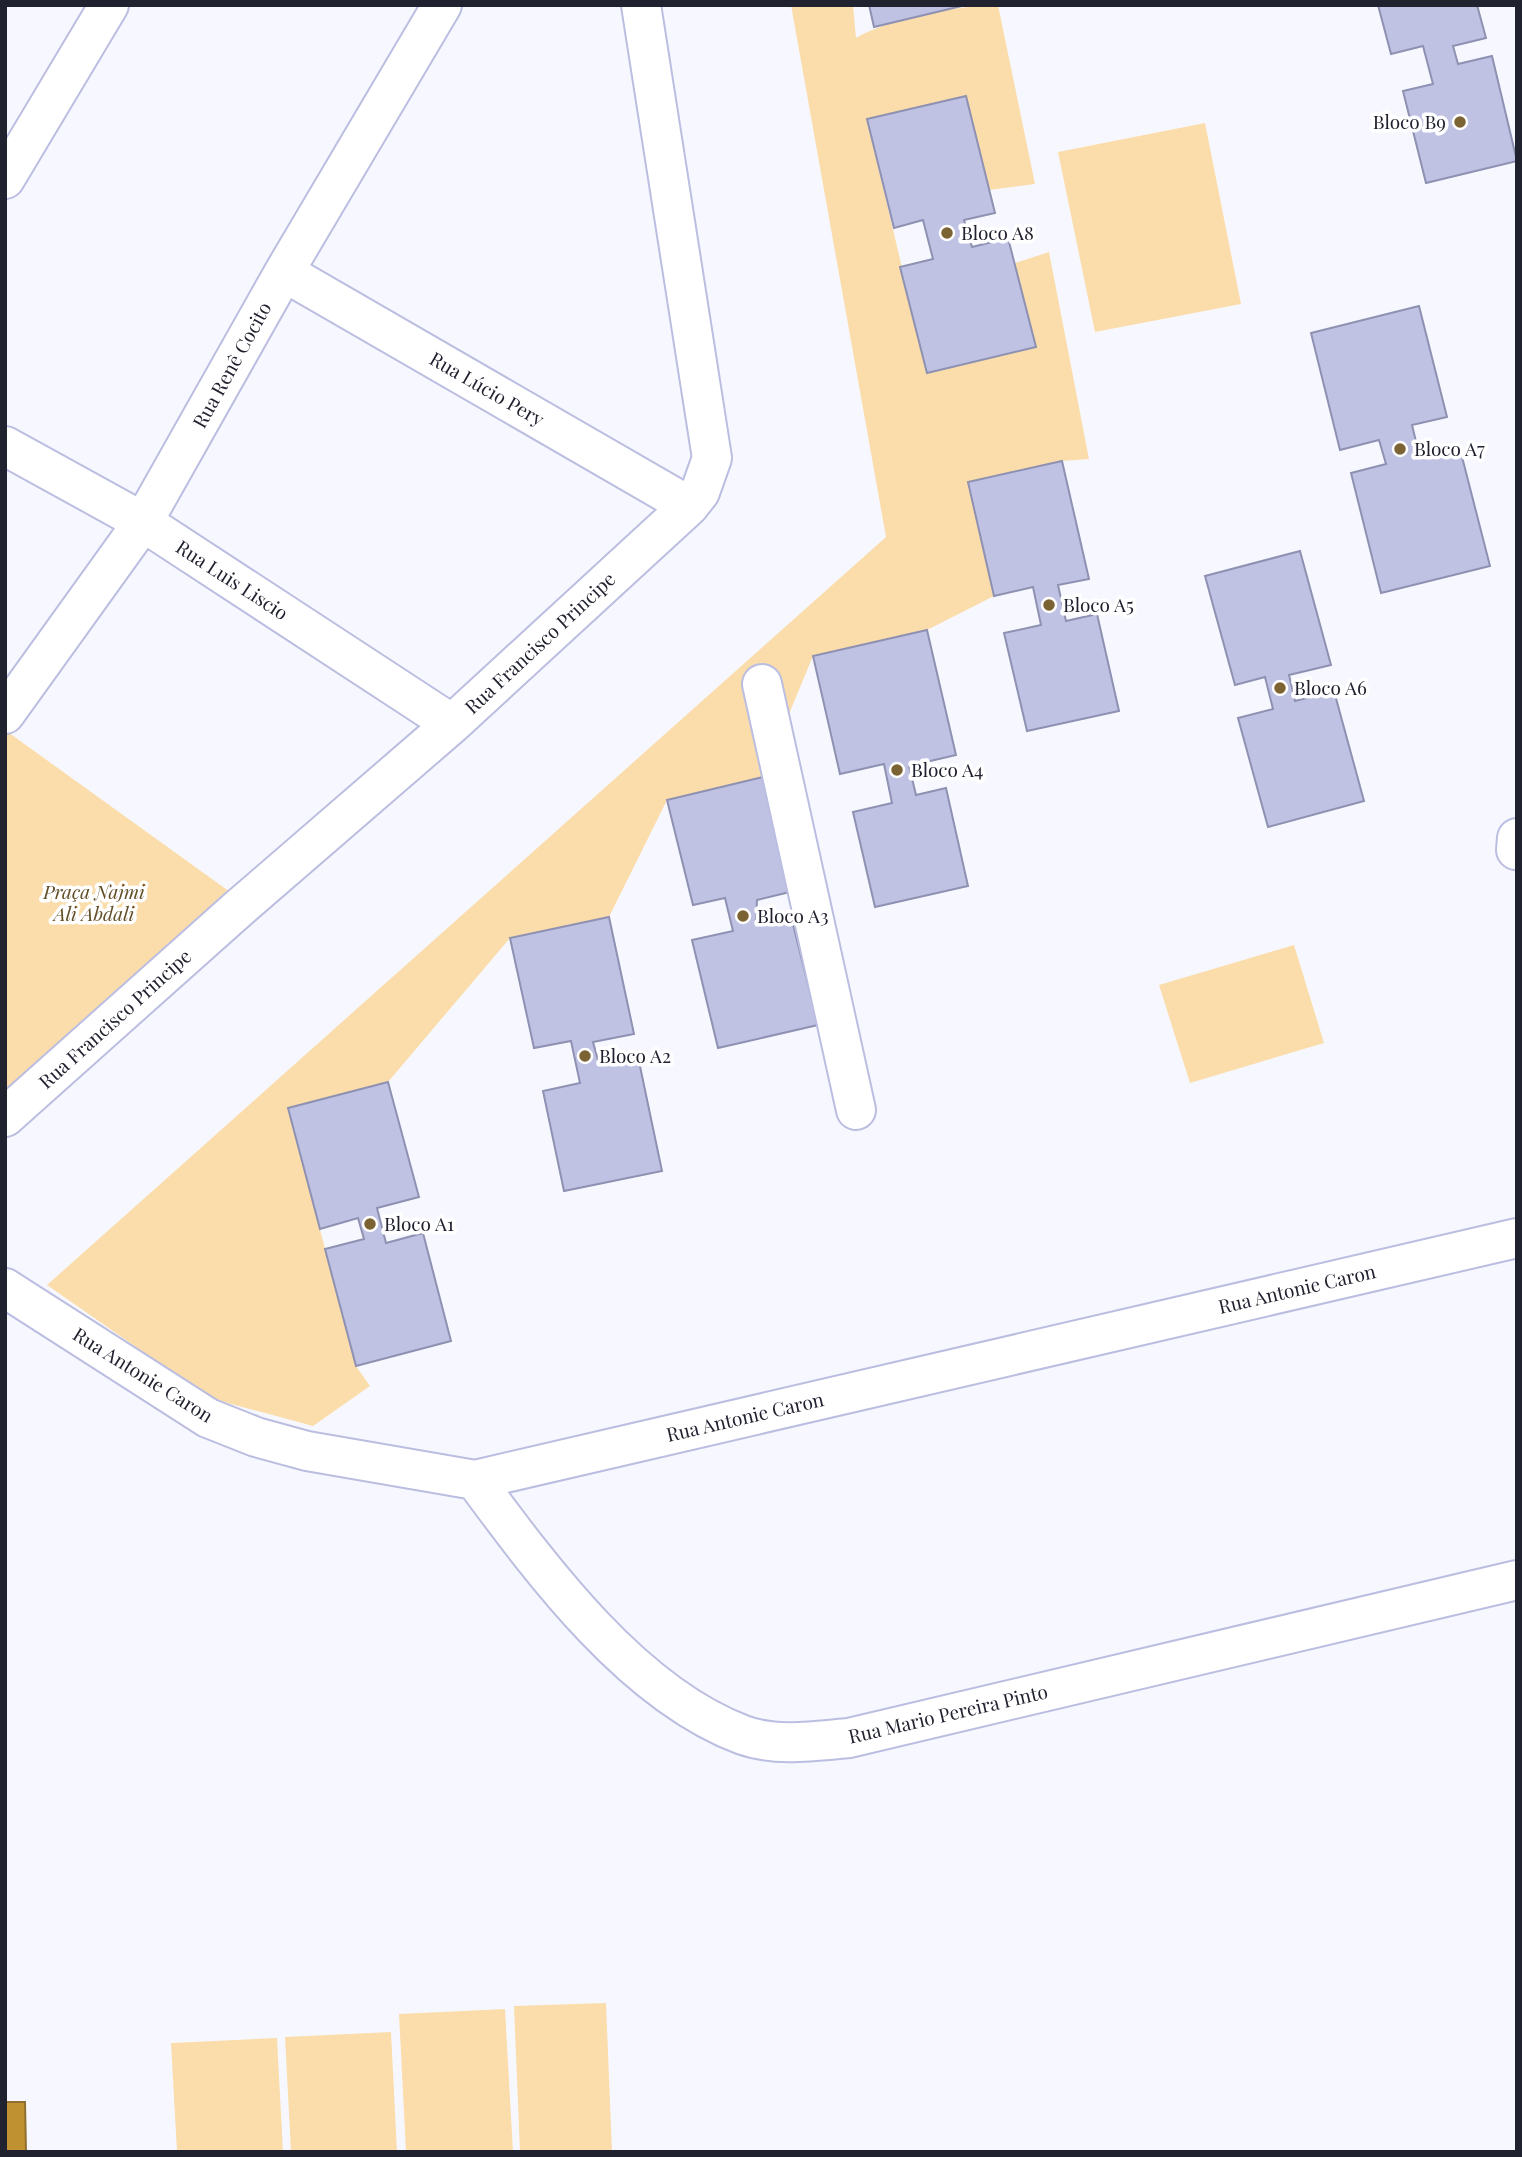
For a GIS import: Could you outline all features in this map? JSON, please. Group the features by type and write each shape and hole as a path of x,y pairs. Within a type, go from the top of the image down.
{"street":[{"path":"5,178 109,5"},
{"name":"Rua Renê Cocito","path":"5,714 143,522 284,272 442,5"},
{"name":"Rua Francisco Principe","path":"5,1117 238,909 452,724 689,506 700,492 712,458 641,5"},
{"name":"Rua Lúcio Pery","path":"284,272 689,506"},
{"name":"Rua Luis Liscio","path":"5,446 143,522 452,724"},
{"path":"762,684 856,1110"},
{"name":"Rua Antonie Caron","path":"5,1288 220,1422 256,1437 307,1451 475,1480 1517,1238"},
{"name":"Rua Mario Pereira Pinto","path":"475,1480 530,1554 604,1638 686,1707 745,1735 795,1743 849,1738 1517,1580"}],"green space":[{"path":"791,5 853,5 856,38 886,25 924,14 964,7 998,5 1035,184 989,190 965,96 867,120 927,373 1036,347 1015,263 1049,252 1089,459 1062,461 994,596 927,630 813,656 763,777 667,800 609,917 510,938 388,1082 288,1108 356,1366 370,1386 313,1426 209,1398 47,1285 886,537"},
{"path":"1205,123 1241,304 1095,332 1058,152"},
{"name":"Praça Najmi Ali Abdali","path":"5,730 237,897 5,1101"},
{"path":"1294,945 1324,1043 1190,1083 1159,985"},
{"path":"606,2003 612,2152 520,2152 514,2006"},
{"path":"505,2009 513,2152 406,2152 399,2014"},
{"path":"391,2032 397,2152 291,2152 285,2037"},
{"path":"277,2038 283,2152 177,2152 171,2043"}],"shaded area":[{"path":"5,2102 25,2102 26,2152 5,2152"}],"building":[{"path":"869,5 966,5 874,27"},
{"name":"Bloco B9","path":"1378,5 1477,5 1486,38 1453,46 1458,64 1492,56 1517,161 1426,183 1403,91 1433,84 1423,46 1391,54"},
{"name":"Bloco A8","path":"966,96 995,213 964,220 972,247 1008,238 1036,347 927,373 900,267 933,259 923,220 894,228 867,119"},
{"name":"Bloco A7","path":"1419,306 1447,417 1412,425 1420,458 1460,449 1490,566 1381,593 1351,473 1386,464 1379,440 1340,450 1311,333"},
{"name":"Bloco A5","path":"1062,461 1089,579 1058,585 1066,621 1097,614 1119,711 1027,731 1004,633 1041,625 1033,587 994,596 968,482"},
{"name":"Bloco A6","path":"1300,551 1331,665 1289,675 1295,701 1334,691 1364,801 1268,827 1238,718 1273,709 1265,677 1235,685 1205,576"},
{"name":"Bloco A4","path":"927,630 956,755 909,766 916,795 946,788 968,886 875,907 853,812 892,803 884,764 840,774 813,656"},
{"name":"Bloco A3","path":"763,777 790,892 757,900 756,920 790,912 818,1025 718,1048 692,940 733,931 725,898 693,905 667,800"},
{"name":"Bloco A2","path":"609,917 634,1034 593,1042 598,1060 637,1052 662,1171 564,1191 543,1091 580,1083 571,1041 534,1048 510,938"},
{"name":"Bloco A1","path":"388,1082 419,1197 377,1208 386,1243 423,1233 451,1341 356,1366 325,1249 364,1239 358,1218 320,1229 288,1108"}],"place":[{"name":"Bloco B9","path":"1460,122"},
{"name":"Bloco A8","path":"947,233"},
{"name":"Bloco A7","path":"1400,449"},
{"name":"Bloco A5","path":"1049,605"},
{"name":"Bloco A6","path":"1280,688"},
{"name":"Bloco A4","path":"897,770"},
{"name":"Bloco A3","path":"743,916"},
{"name":"Bloco A2","path":"585,1056"},
{"name":"Bloco A1","path":"370,1224"}]}
